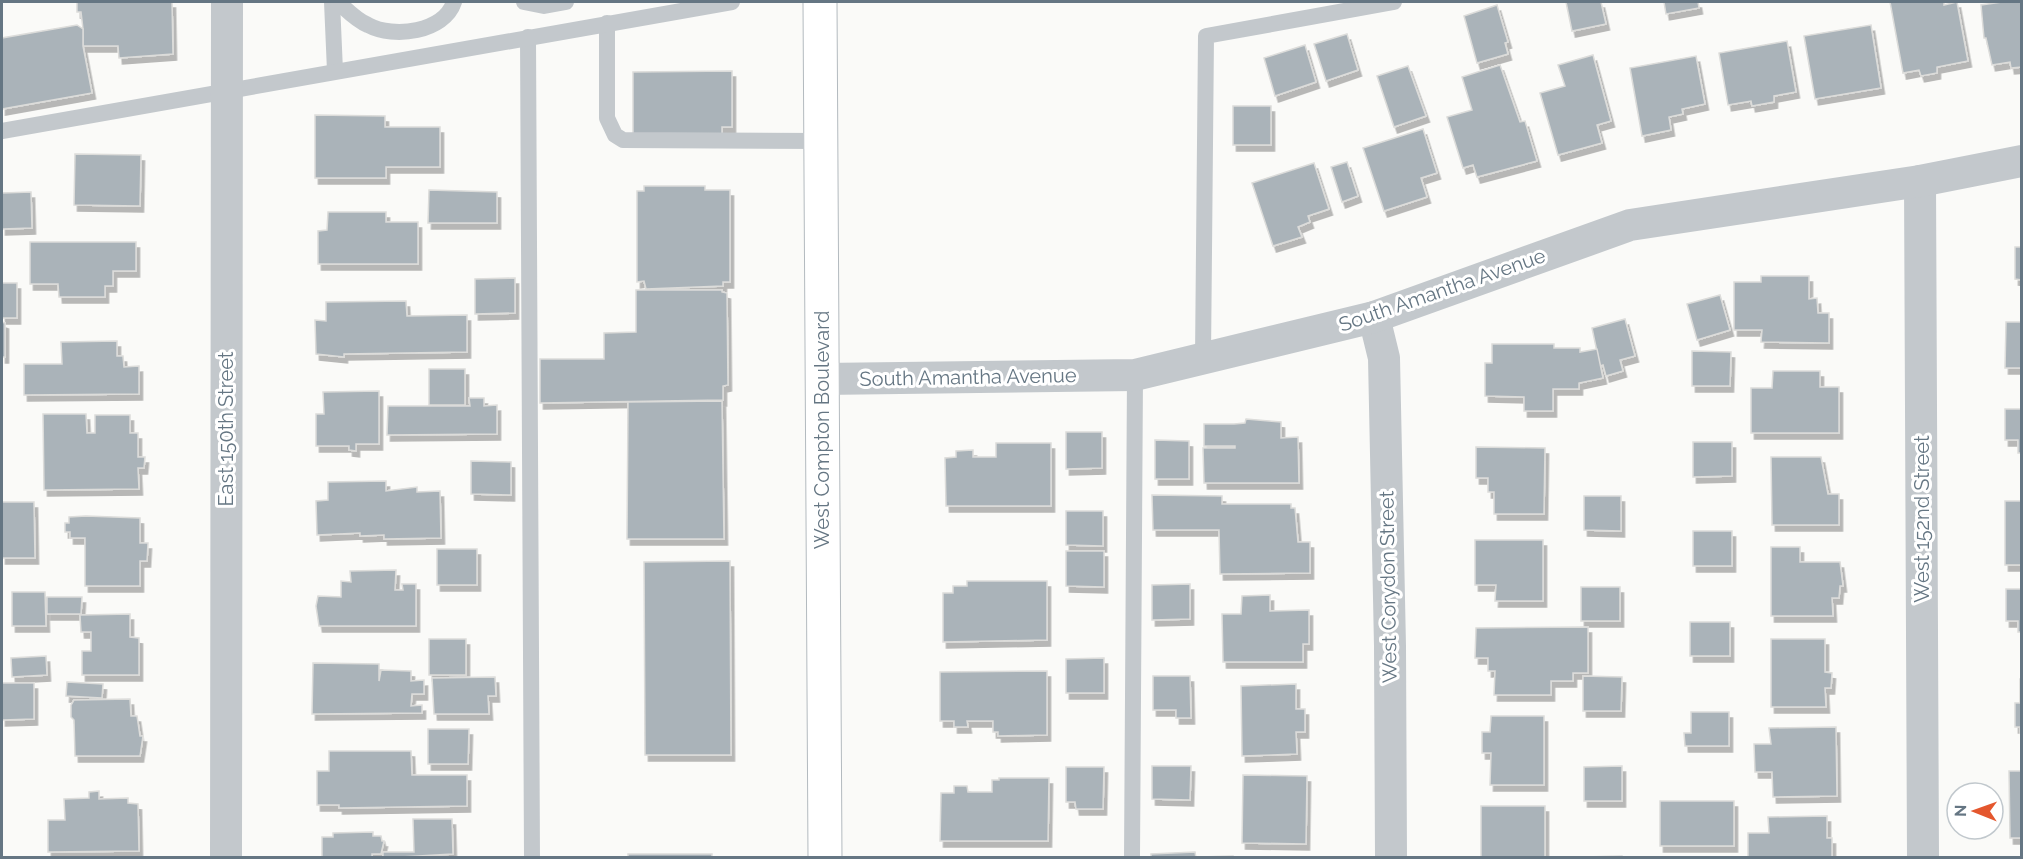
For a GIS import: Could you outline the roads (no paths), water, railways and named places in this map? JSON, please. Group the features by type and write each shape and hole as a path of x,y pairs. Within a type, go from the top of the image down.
{"main road":[{"name":"West Compton Boulevard","path":"820,2 825,858"}],"street":[{"name":"East 150th Street","path":"226,858 227,2"},
{"name":"South Amantha Avenue","path":"822,379 1135,375 1374,318 1630,225 1920,181 2022,161"},
{"name":"West 152nd Street","path":"1920,181 1923,858"},
{"name":"West Corydon Street","path":"1374,318 1384,358 1390,646 1391,858"}],"lane":[{"path":"332,2 335,71"},
{"path":"338,2 368,26 390,31 436,24 451,11 454,2"},
{"path":"524,2 544,6 566,2"},
{"path":"2,131 607,23 679,6 732,2"},
{"path":"1203,358 1206,36 1394,2"},
{"path":"607,23 607,118 615,135 622,140 821,141"},
{"path":"528,37 532,858"},
{"path":"1132,858 1135,375"}]}
